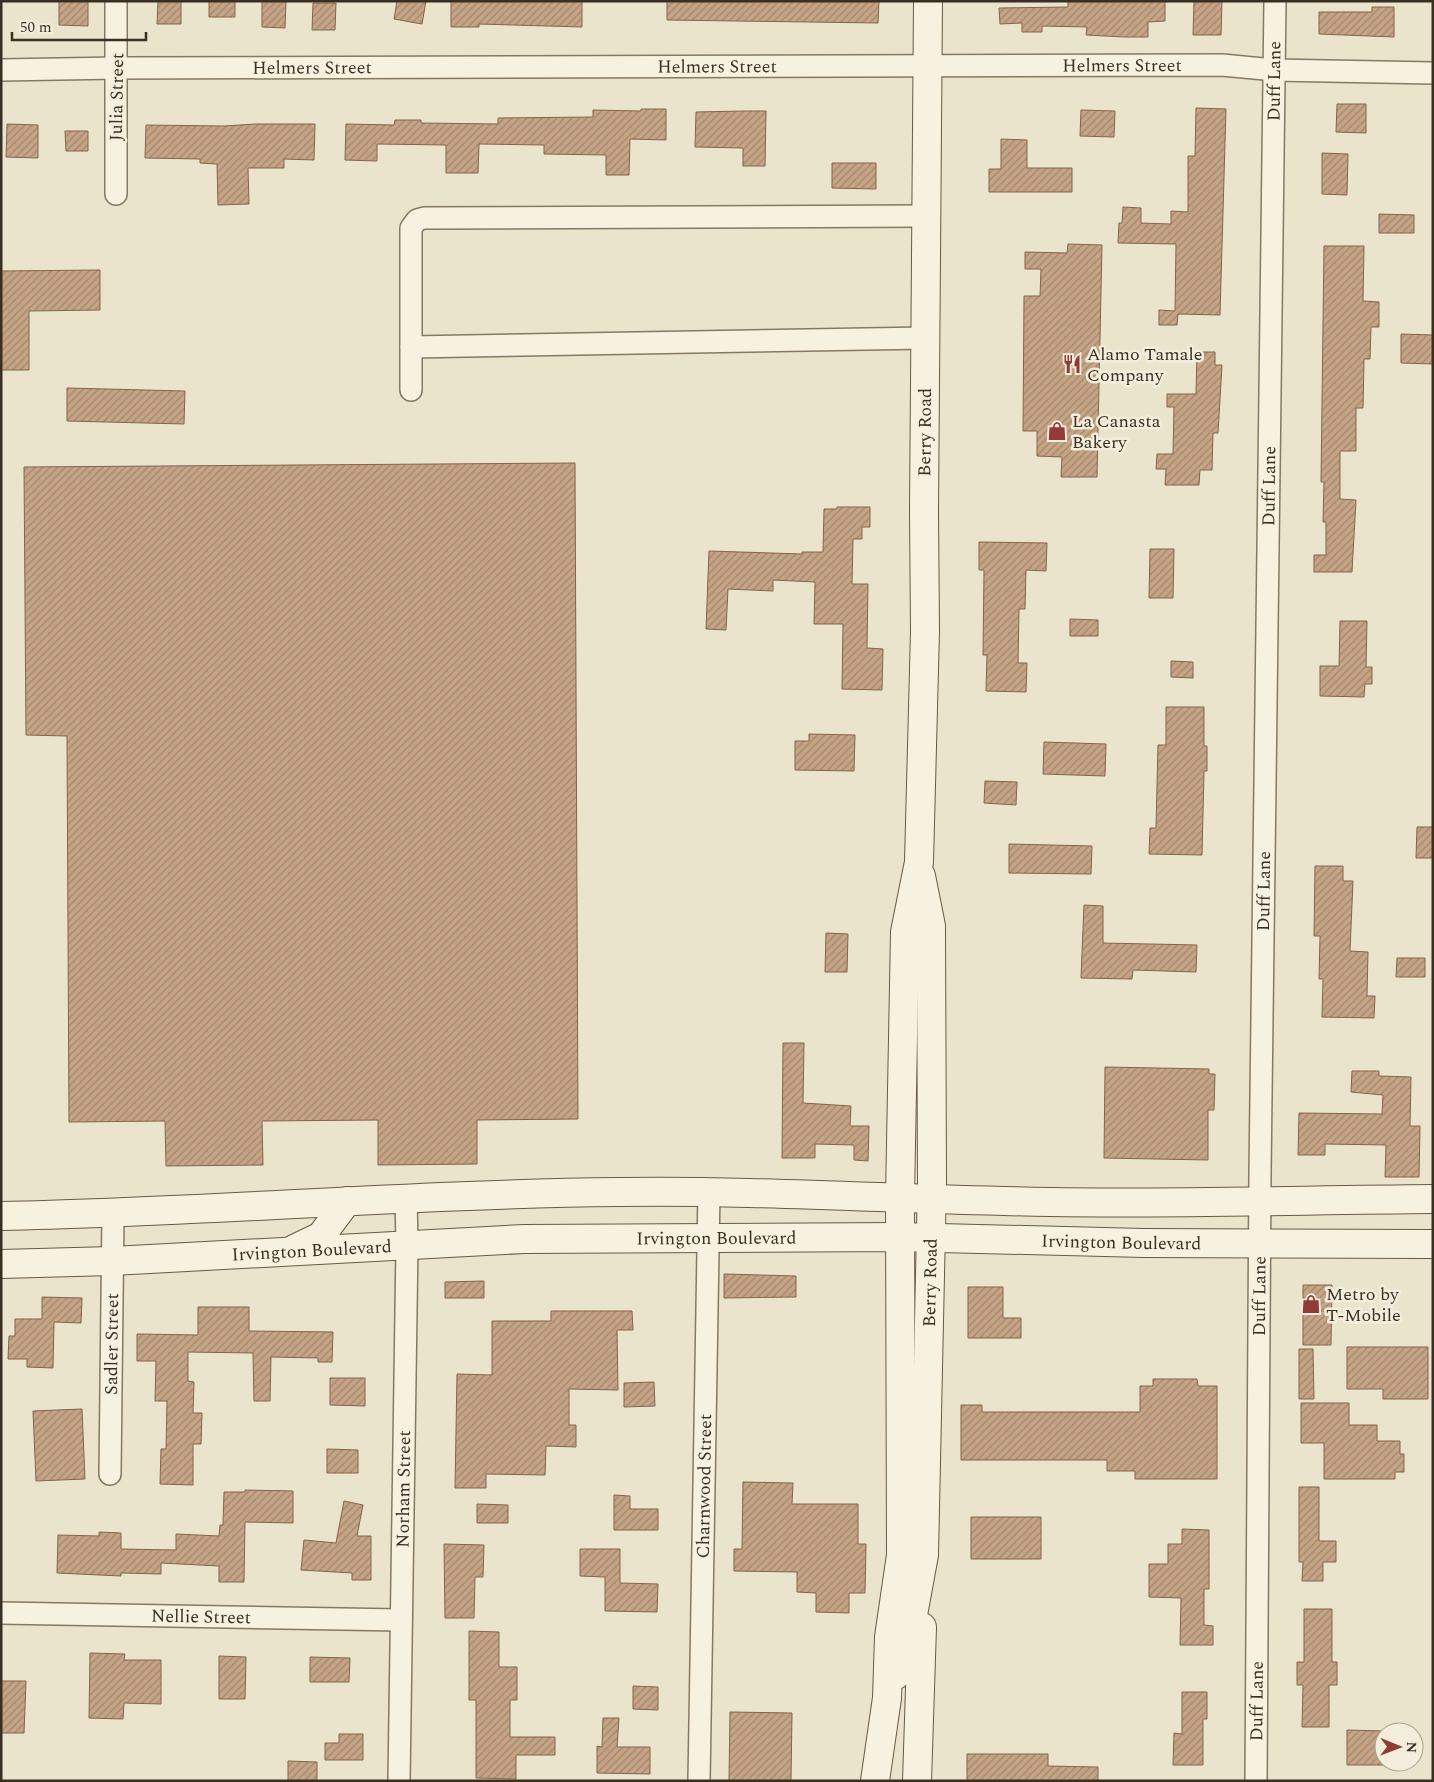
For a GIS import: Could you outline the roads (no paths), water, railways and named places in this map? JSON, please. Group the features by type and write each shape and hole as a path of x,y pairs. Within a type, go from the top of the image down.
{"main road":[{"name":"Berry Road","path":"875,1781 887,1698 889,1637 901,1554 900,1197 906,932 919,862 925,632 926,66 928,1"},
{"name":"Berry Road","path":"887,1698 908,1642 924,1555 932,1237 932,926 919,862"},
{"path":"1,1216 113,1213 406,1197 709,1191 1052,1202 1433,1199"},
{"path":"290,1251 321,1236 347,1201"},
{"name":"Irvington Boulevard","path":"1,1264 112,1261 524,1239 932,1237 1260,1244 1433,1244"},
{"path":"917,1781 924,1555"}],"street":[{"name":"Julia Street","path":"116,1 118,68 116,194"},
{"name":"Duff Lane","path":"1256,1781 1260,1201 1275,1"},
{"name":"Helmers Street","path":"1,70 118,68 1222,65 1274,70 1433,73"},
{"path":"411,390 411,228 417,220 424,218 926,216"},
{"path":"411,347 926,338"},
{"name":"Charnwood Street","path":"699,1781 709,1191"},
{"name":"Norham Street","path":"400,1781 400,1620 407,1244 406,1197"},
{"name":"Sadler Street","path":"110,1474 113,1213"},
{"name":"Nellie Street","path":"1,1613 400,1620"}],"place":[{"name":"Alamo Tamale Company","path":"1072,364"},
{"name":"La Canasta Bakery","path":"1057,431"},
{"name":"Metro by T-Mobile","path":"1311,1304"}]}
